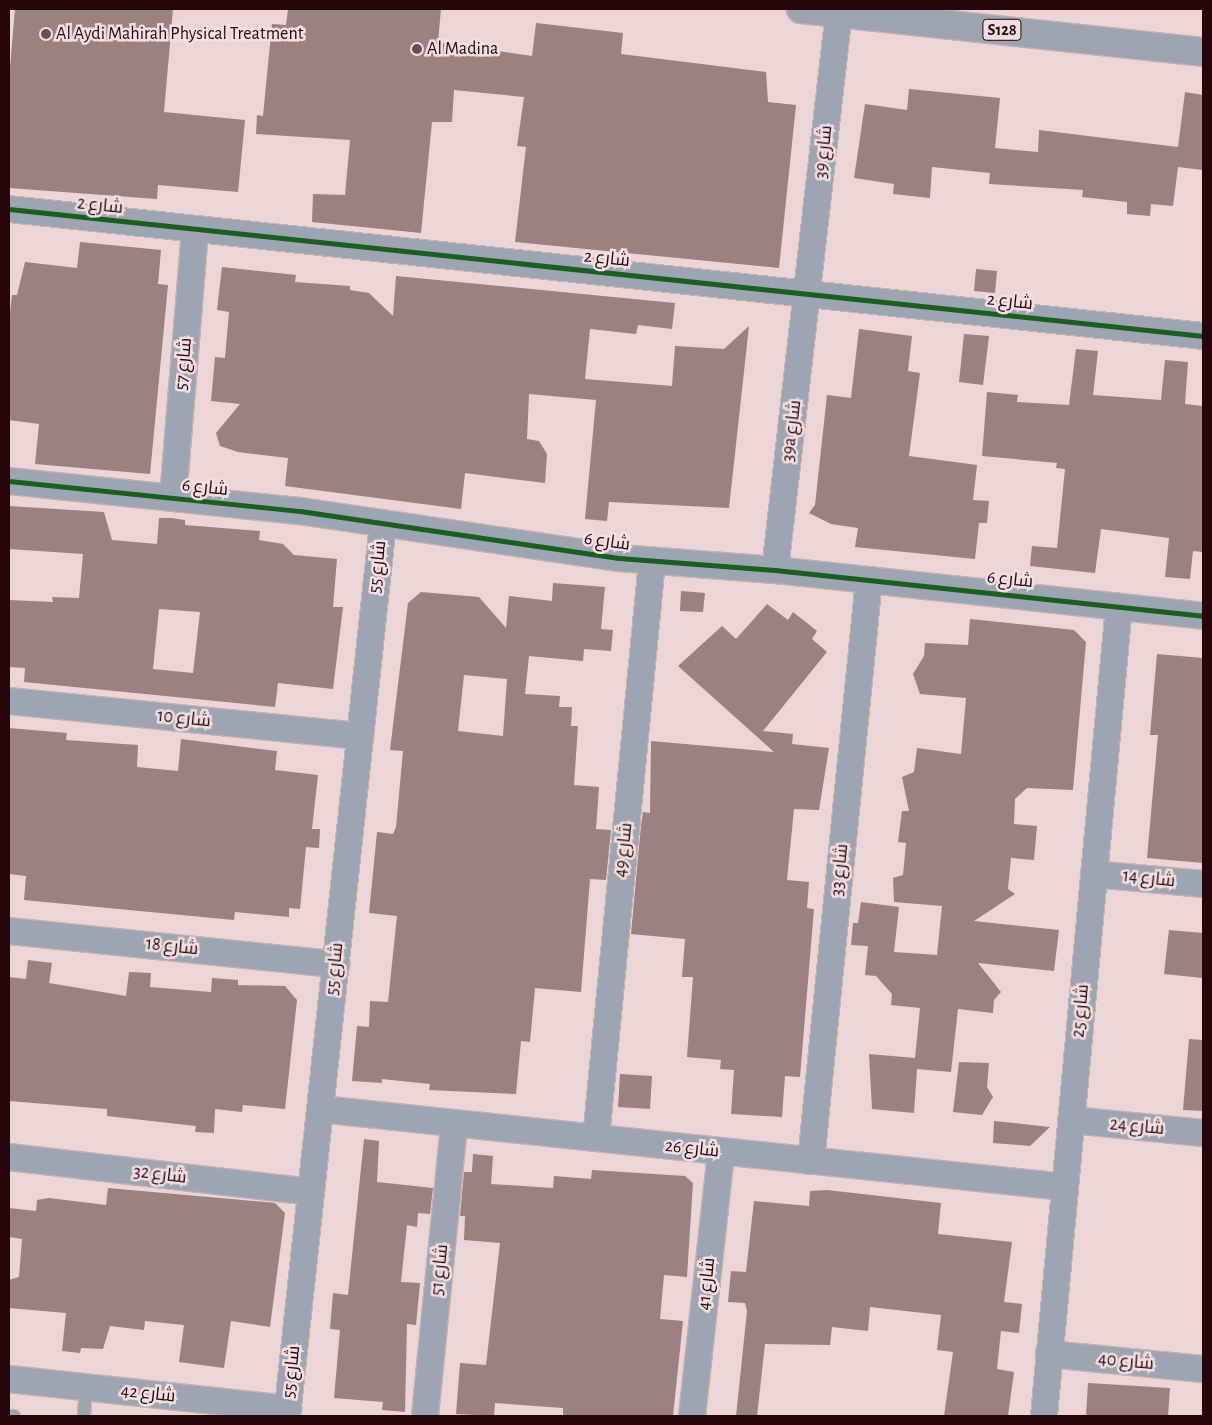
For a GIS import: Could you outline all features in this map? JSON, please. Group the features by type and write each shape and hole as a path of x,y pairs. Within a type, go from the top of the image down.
{"main road":[{"name":"S128","path":"801,9 1203,52"}],"street":[{"name":"شارع 39","path":"808,293 839,12"},
{"name":"شارع 2","path":"9,210 1203,336"},
{"name":"شارع 57","path":"173,498 195,231"},
{"name":"39a شارع","path":"776,570 808,293"},
{"name":"شارع 6","path":"9,481 383,523 652,562 776,570 1203,616"},
{"name":"شارع 55","path":"288,1413 383,523"},
{"name":"شارع 49","path":"596,1138 652,562"},
{"name":"شارع 33","path":"811,1161 869,580"},
{"name":"شارع 25","path":"1044,1416 1119,606"},
{"name":"شارع 10","path":"9,701 360,736"},
{"name":"شارع 14","path":"1094,874 1203,884"},
{"name":"شارع 18","path":"9,930 336,964"},
{"name":"شارع 26","path":"320,1109 1064,1187"},
{"name":"شارع 24","path":"1071,1120 1203,1133"},
{"name":"شارع 51","path":"425,1416 454,1124"},
{"name":"شارع 41","path":"692,1416 721,1152"},
{"name":"شارع 32","path":"9,1158 311,1192"},
{"name":"شارع 40","path":"1049,1354 1203,1369"},
{"name":"شارع 42","path":"9,1379 288,1413"}],"lane":[{"path":"84,1416 86,1388"},
{"path":"9,1416 14,1416"}],"building":[{"path":"15,9 173,9 164,112 245,120 238,192 158,185 157,199 9,188 9,79"},
{"path":"288,9 441,9 438,42 532,56 536,23 623,33 621,54 766,72 768,102 796,105 779,268 515,242 526,147 517,146 524,97 454,90 452,122 432,122 421,233 312,222 313,194 345,195 350,140 256,134 257,115 263,116 272,24 286,25"},
{"path":"909,89 1000,98 995,148 1038,152 1039,130 1178,147 1185,92 1203,95 1203,170 1178,167 1173,206 1151,204 1150,216 1127,214 1127,202 1082,197 1083,190 989,184 990,173 932,167 930,198 893,194 894,184 854,178 865,104 907,110"},
{"path":"80,242 161,250 158,284 168,285 150,474 35,464 39,424 9,420 9,322 12,295 17,295 25,262 77,268"},
{"path":"222,267 296,275 295,282 350,286 350,290 369,293 393,316 396,276 675,303 672,329 638,325 636,334 590,329 585,379 672,386 675,346 724,349 749,326 729,508 609,502 607,521 585,519 596,400 529,394 527,439 539,441 547,454 545,483 465,473 461,509 285,486 288,458 238,452 220,446 216,433 240,404 211,401 215,357 225,358 229,312 217,310"},
{"path":"976,269 997,271 995,293 974,291"},
{"path":"859,329 912,336 908,371 920,373 909,456 977,465 973,500 989,501 987,523 979,523 975,559 855,547 858,528 831,524 809,513 815,505 827,395 851,398"},
{"path":"964,334 989,336 983,385 959,382"},
{"path":"1076,349 1098,351 1093,395 1161,400 1165,360 1188,362 1185,404 1203,406 1203,552 1193,551 1190,579 1165,577 1169,538 1101,529 1095,573 1030,566 1032,546 1057,548 1065,469 1056,468 1057,463 982,456 987,392 1018,395 1017,402 1069,405"},
{"path":"9,506 104,512 112,540 157,544 159,518 171,518 185,520 185,525 260,531 259,540 283,544 294,555 337,559 333,607 343,607 333,689 278,683 275,707 24,682 25,668 9,667 9,600 53,602 52,597 79,598 83,554 9,549","holes":["159,609 200,612 193,673 153,669"]},
{"path":"553,583 605,587 601,629 613,630 611,651 584,649 583,661 529,656 525,694 560,696 559,707 572,707 571,726 578,726 574,785 599,787 596,829 611,830 606,880 590,879 581,992 535,988 530,1042 521,1041 516,1094 429,1090 430,1084 382,1079 382,1083 352,1081 357,1026 369,1027 370,1001 388,1002 397,916 369,913 377,832 393,834 396,827 403,751 390,750 408,603 421,592 479,597 506,628 509,596 552,601","holes":["464,675 507,679 503,736 458,731"]},
{"path":"681,591 705,593 703,612 680,611"},
{"path":"767,604 788,620 793,612 817,631 812,639 827,652 763,731 793,734 792,744 829,748 819,810 794,809 787,880 809,882 807,908 814,909 800,1077 785,1076 782,1117 731,1114 734,1070 720,1069 721,1060 687,1057 693,977 682,977 685,939 631,934 643,812 650,813 651,741 774,752 678,666 722,626 736,639"},
{"path":"970,619 1074,630 1086,642 1073,790 1027,788 1015,799 1014,824 1037,826 1034,860 1011,858 1008,889 1015,894 974,921 1059,930 1054,971 978,963 1001,992 994,1000 993,1013 958,1009 951,1072 917,1069 914,1113 872,1109 869,1054 915,1058 920,1008 891,1005 892,994 876,976 865,975 868,946 851,945 853,923 858,923 861,902 899,907 894,952 937,955 942,906 894,902 893,878 903,875 906,843 898,842 902,811 909,811 902,777 914,772 917,748 961,754 966,698 920,694 913,674 924,656 925,643 968,645"},
{"path":"1157,654 1203,658 1203,863 1147,858 1158,735 1150,735"},
{"path":"9,728 67,733 66,740 138,745 137,767 178,771 181,739 277,751 275,770 318,775 312,829 320,829 319,848 306,847 300,909 289,908 289,917 235,912 234,920 24,900 26,876 9,874"},
{"path":"1169,930 1203,933 1203,978 1164,974"},
{"path":"28,960 52,963 49,983 126,996 129,972 151,973 150,987 211,992 212,978 238,980 238,985 285,986 297,1000 285,1109 243,1105 242,1112 215,1109 214,1133 195,1132 196,1126 107,1116 107,1109 9,1101 9,977 26,979"},
{"path":"1189,1039 1203,1040 1203,1111 1183,1110"},
{"path":"959,1062 989,1063 987,1087 993,1097 982,1115 953,1112"},
{"path":"620,1074 652,1076 650,1109 618,1107"},
{"path":"994,1121 1050,1127 1030,1146 993,1143"},
{"path":"364,1139 379,1141 377,1182 433,1188 430,1214 418,1213 417,1227 407,1225 401,1282 420,1283 416,1325 407,1324 405,1412 382,1410 383,1402 334,1398 340,1330 330,1329 333,1293 348,1295"},
{"path":"473,1154 493,1156 491,1184 553,1188 554,1176 591,1179 592,1170 685,1176 693,1183 687,1277 664,1275 660,1319 683,1321 673,1416 563,1416 563,1408 495,1403 494,1416 456,1414 460,1363 486,1365 500,1243 464,1240 465,1216 460,1216 464,1172 472,1172"},
{"path":"108,1188 275,1203 285,1213 270,1327 231,1321 224,1368 179,1362 184,1325 145,1321 144,1330 110,1326 103,1349 81,1348 80,1353 62,1351 66,1313 9,1308 9,1280 19,1277 22,1239 9,1237 9,1208 36,1211 37,1200 49,1198 106,1205"},
{"path":"827,1190 941,1203 938,1234 1012,1242 1004,1302 1022,1304 1019,1333 1001,1331 997,1369 1014,1372 1008,1416 944,1416 953,1352 937,1350 941,1315 870,1307 868,1331 832,1327 830,1345 765,1344 757,1416 736,1416 747,1311 745,1303 728,1302 731,1271 746,1272 754,1201 809,1206 810,1191"},
{"path":"1088,1383 1170,1388 1168,1416 1086,1416"}],"cycle path":[{"path":"9,209 1203,336"},
{"path":"9,481 300,511 619,558 775,570 1203,616"}],"place":[{"name":"Al Aydi Mahirah Physical Treatment","path":"46,34"},
{"name":"Al Madina","path":"417,49"}]}
